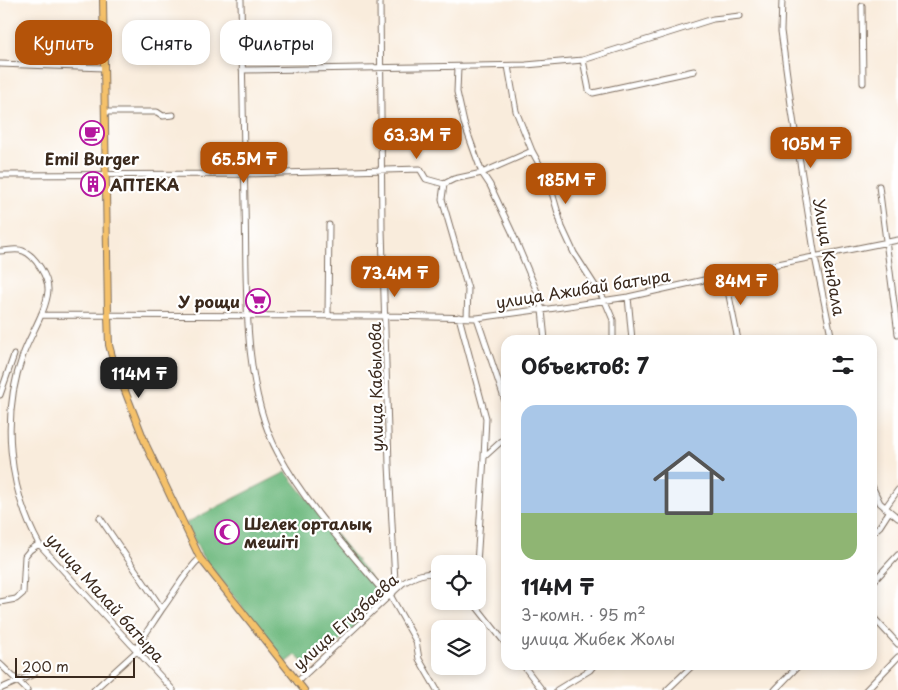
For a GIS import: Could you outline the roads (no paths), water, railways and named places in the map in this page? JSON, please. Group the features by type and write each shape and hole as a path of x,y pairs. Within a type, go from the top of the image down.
{"main road":[{"path":"103,0 108,315 109,345 112,360 146,445 200,558 304,690"}],"street":[{"path":"241,0 247,315 255,381 266,426 278,453 302,492 390,595 416,641 419,659 437,690"},
{"name":"улица Кабылова","path":"380,0 381,171 389,465 395,582 390,595"},
{"name":"Улица Кендала","path":"782,0 781,31 792,112 815,257 831,335"},
{"path":"862,6 863,83"},
{"path":"242,70 508,66 584,60 713,19 740,16"},
{"path":"584,60 589,90 593,93 694,71"},
{"path":"0,64 104,68"},
{"path":"508,66 516,111 532,151 549,182 562,227 574,253 605,301 613,320 612,335"},
{"path":"458,67 457,92 464,123 482,173 512,232 538,294 544,335"},
{"path":"105,112 157,112 164,116 173,115"},
{"path":"0,175 106,176 420,169 426,179 444,184 454,179 482,173 532,151"},
{"path":"444,184 442,199 468,289 467,317"},
{"path":"879,186 898,334"},
{"path":"328,315 329,225"},
{"name":"улица Ажибай батыра","path":"41,314 328,315 477,318 628,297 898,240"},
{"path":"0,251 22,250 32,256 43,270 48,290 41,314"},
{"path":"725,276 737,335"},
{"path":"628,297 632,335"},
{"name":"улица Малай батыра","path":"41,314 13,386 11,419 12,459 18,495 27,522 39,544 173,690"},
{"path":"459,317 486,418 478,555"},
{"path":"477,318 501,389"},
{"path":"0,395 14,355"},
{"path":"484,457 501,442"},
{"path":"885,508 898,490"},
{"path":"877,497 880,503 898,518"},
{"path":"877,529 890,512"},
{"path":"100,518 162,609"},
{"path":"0,602 16,599 23,594 25,556 39,544"},
{"path":"877,578 898,555"},
{"path":"94,690 137,650 146,631 185,574 200,558"},
{"name":"улица Егизбаева","path":"297,682 390,595 411,578 431,573"},
{"path":"479,610 501,638"},
{"path":"877,621 898,644"},
{"path":"866,690 898,656"},
{"path":"0,664 27,690"},
{"path":"527,670 542,690"},
{"path":"557,690 590,670"},
{"path":"667,690 688,670"},
{"path":"775,690 794,670"},
{"path":"0,689 34,674"}],"place":[{"name":"Emil Burger","path":"92,133"},
{"name":"АПТЕКА","path":"93,184"},
{"name":"У рощи","path":"258,301"},
{"name":"Шелек орталық мешіті","path":"227,532"}]}
